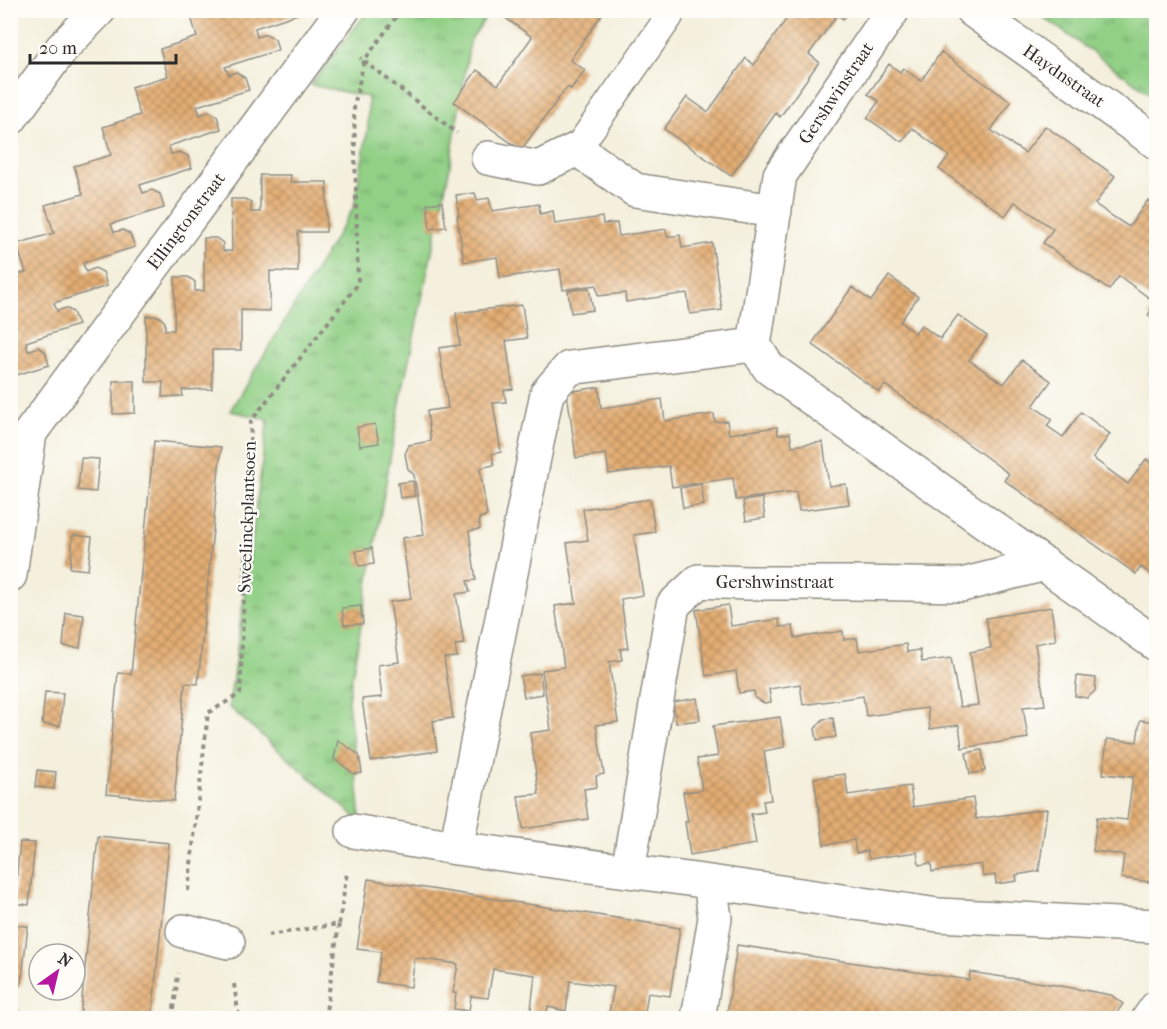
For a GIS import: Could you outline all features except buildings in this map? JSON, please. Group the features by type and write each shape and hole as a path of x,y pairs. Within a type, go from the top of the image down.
{"street":[{"path":"10,119 62,48 99,10"},
{"name":"Gershwinstraat","path":"754,345 780,175 893,10"},
{"name":"Haydnstraat","path":"972,10 1156,142"},
{"name":"Ellingtonstraat","path":"10,575 20,431 336,20"},
{"path":"488,158 538,168 577,149 635,190 775,211"},
{"path":"456,848 548,393 569,368 754,345 769,368 1156,644"},
{"name":"Gershwinstraat","path":"628,872 673,605 699,582 962,585 1045,564"},
{"path":"353,831 456,848 938,915 1156,926"},
{"path":"698,1018 714,918 710,882"},
{"path":"183,931 228,942"},
{"path":"1149,1018 1156,1008"}],"lane":[{"path":"577,149 669,17"}],"path":[{"path":"364,61 401,10"},
{"path":"336,20 364,61 488,158"},
{"name":"Sweelinckplantsoen","path":"173,1018 208,713 240,694 250,421 358,284 354,106 364,61"},
{"path":"325,1018 353,831"},
{"path":"239,1018 228,942 339,924"}],"green space":[{"path":"368,11 490,11 470,41 449,171 400,402 348,700 360,821 229,707 268,419 230,411 354,207 368,128 368,97 310,85"},
{"path":"1035,11 1156,11 1156,98"}]}
